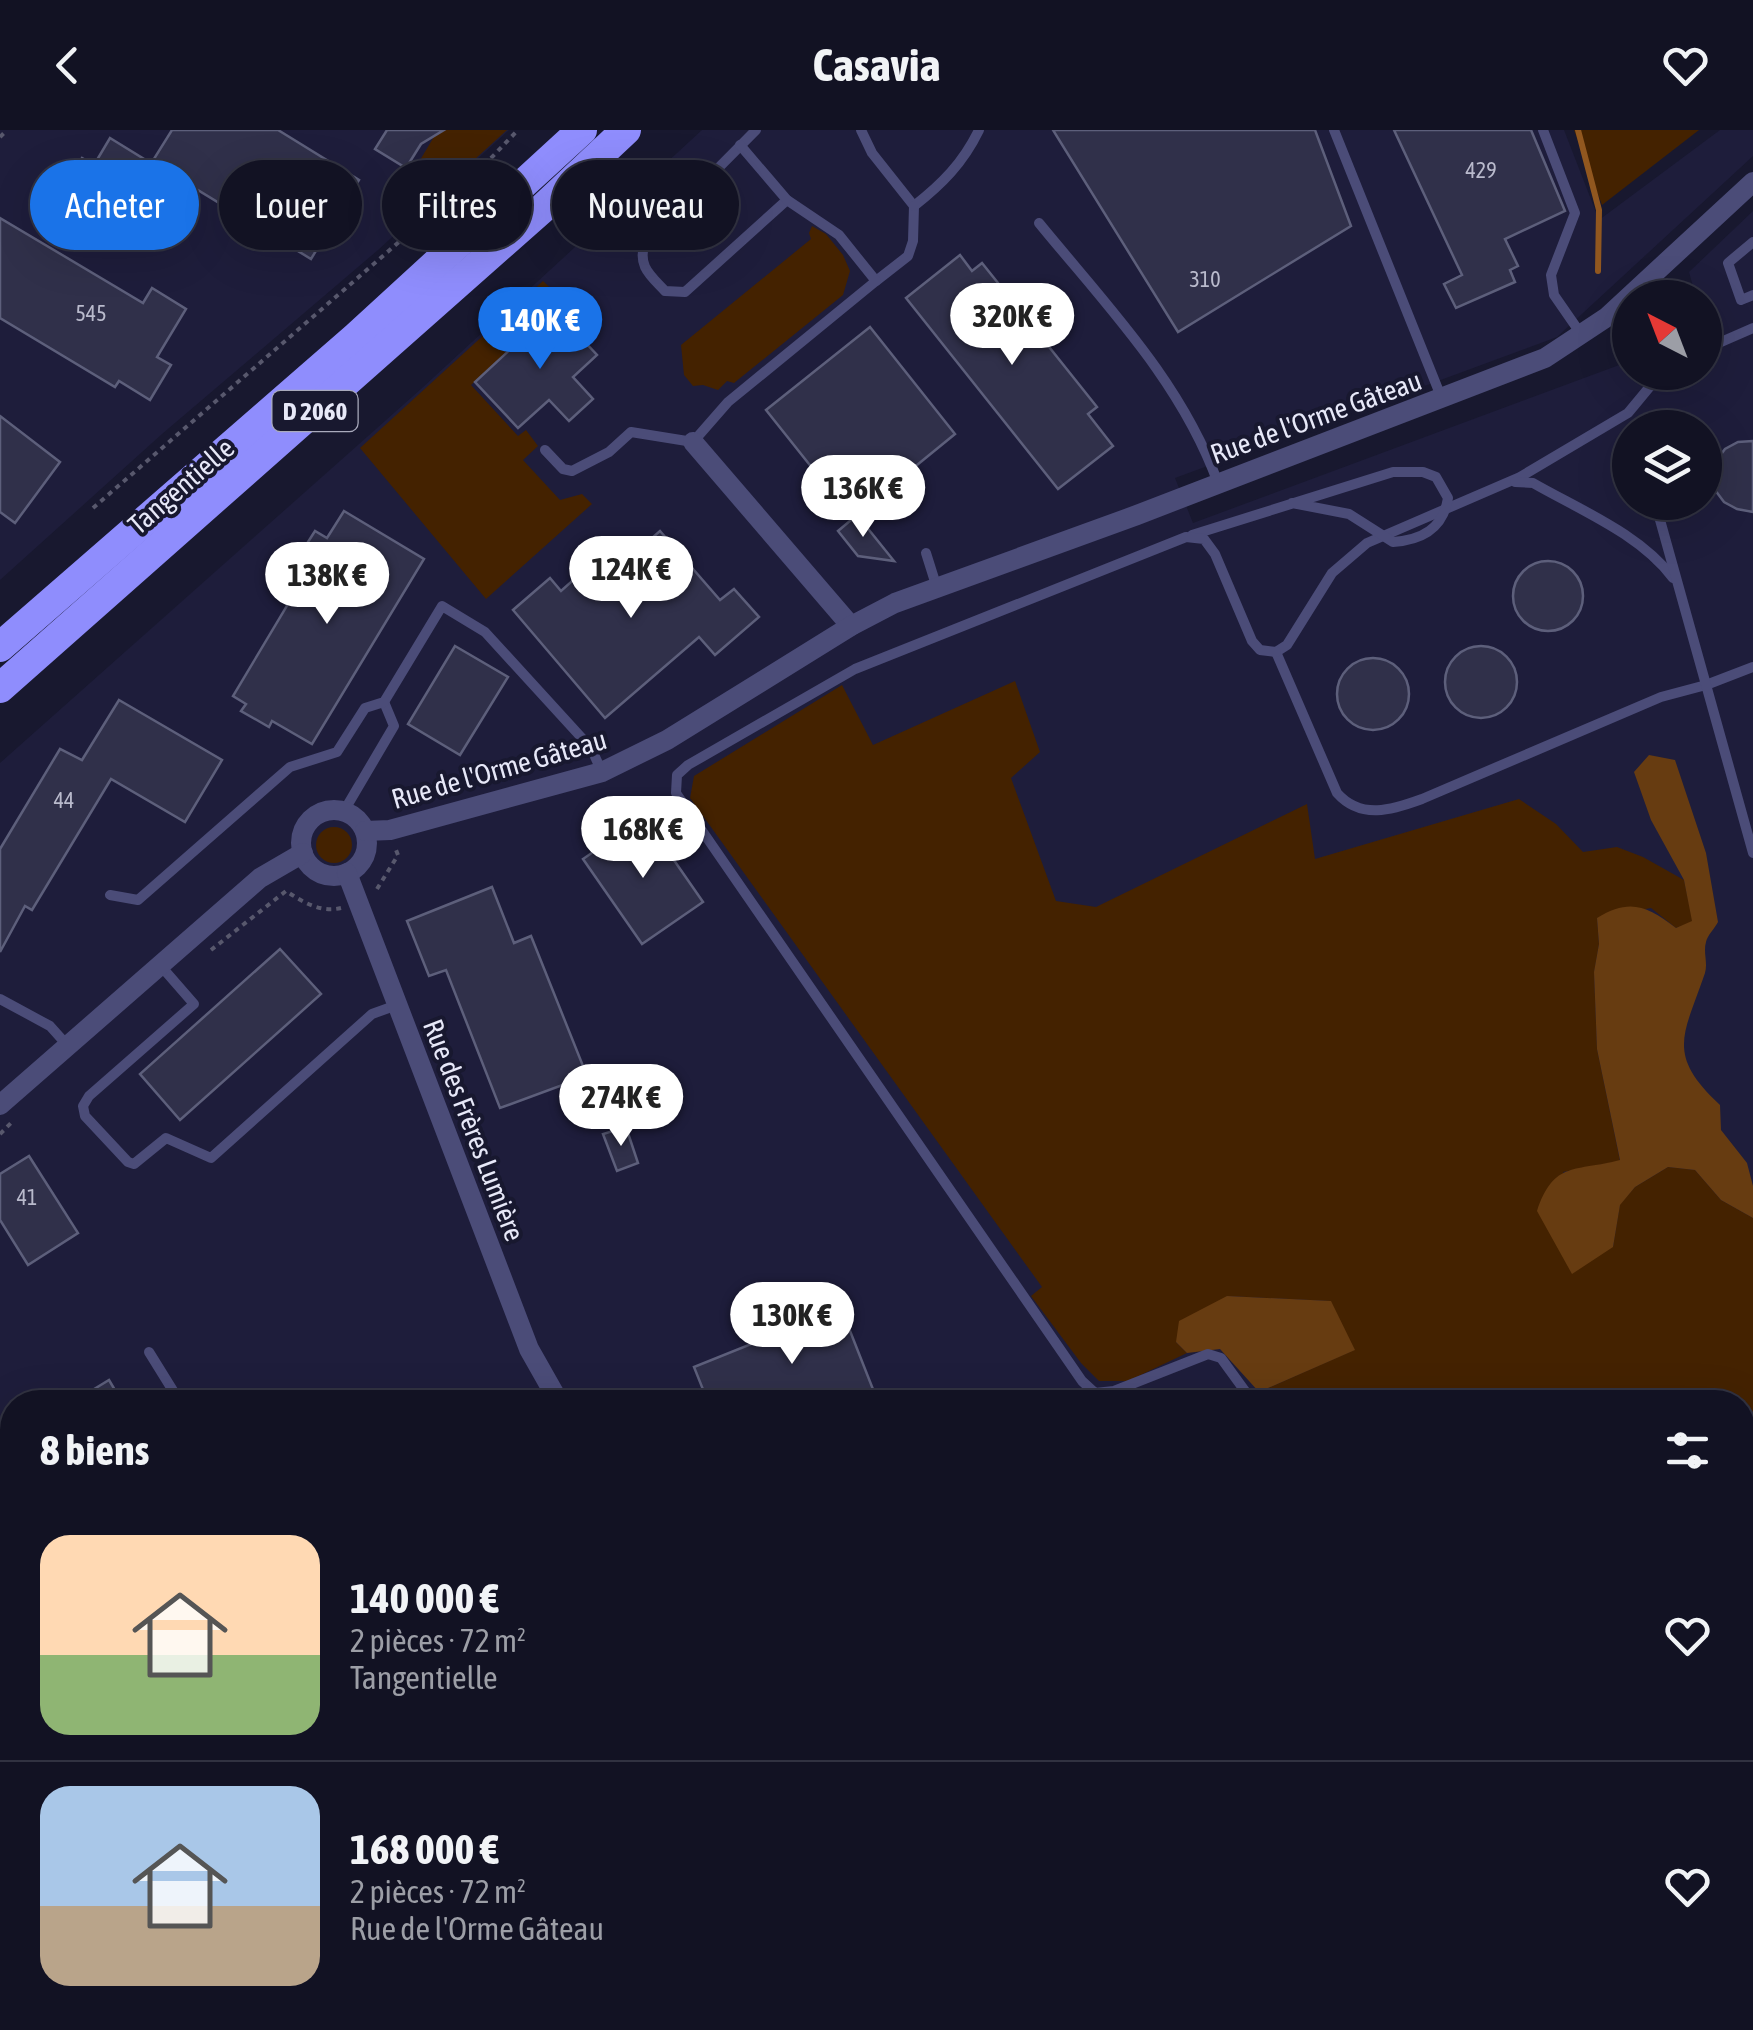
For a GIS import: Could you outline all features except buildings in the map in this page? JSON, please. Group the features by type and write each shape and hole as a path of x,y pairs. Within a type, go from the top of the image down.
{"highway":[{"name":"Tangentielle","path":"0,647 356,337 582,130"},
{"name":"Tangentielle","path":"0,688 460,283 626,130"}],"street":[{"name":"Rue de l'Orme Gâteau","path":"365,832 390,830 602,772 667,740 895,603 1442,400 1544,358 1607,317 1753,182"},
{"path":"693,442 851,626"},
{"name":"Rue de l'Orme Gâteau","path":"344,811 360,822 365,832 364,856 347,873"},
{"path":"344,811 323,812 307,824 302,836 303,854 316,870 326,874 347,873"},
{"path":"0,1105 260,878 303,854"},
{"name":"Rue des Frères Lumière","path":"347,873 529,1349 552,1390"}],"lane":[{"path":"756,130 645,242 642,266 665,292 685,292 787,200"},
{"path":"545,450 563,469 572,471 609,452 631,432 693,442 728,402 908,256 913,242 914,206 872,153 861,130"},
{"path":"914,206 943,184 964,158 979,130"},
{"path":"1334,130 1442,400"},
{"path":"1543,130 1574,213 1551,275 1554,295 1582,335"},
{"path":"740,145 787,200 839,235 876,282"},
{"path":"1038,223 1170,382 1206,446 1218,483"},
{"path":"1753,242 1728,263 1741,300 1753,296"},
{"path":"1722,342 1753,328"},
{"path":"1630,410 1647,390"},
{"path":"1186,537 1204,538 1215,554 1252,641 1260,650 1276,652 1286,645 1332,573 1349,557 1382,535 1506,483 1612,422"},
{"path":"1092,1390 676,792 677,775 854,670 1186,537 1393,472 1423,472 1436,477 1445,488 1447,506 1438,524 1424,536 1393,542 1349,514 1292,504"},
{"path":"1506,483 1533,483 1638,544 1661,562 1676,583"},
{"path":"1660,520 1753,853"},
{"path":"926,554 937,588"},
{"path":"110,895 138,900 290,767 338,752 365,708 384,702 442,606 485,632 591,748 602,772"},
{"path":"1276,652 1336,792 1345,802 1374,811 1392,810 1422,800 1660,697 1753,667"},
{"path":"344,811 394,726 384,702"},
{"path":"160,966 194,1004 83,1106 85,1116 134,1164 166,1138 211,1158 372,1014 397,1005"},
{"path":"0,1000 50,1026 68,1046"},
{"path":"149,1352 173,1390"},
{"path":"1117,1390 1208,1354 1221,1358 1244,1390"}],"path":[{"path":"0,137 7,130"},
{"path":"93,508 468,182 518,130"}],"shaded area":[{"path":"0,130 509,130 476,160 382,160 382,246 162,434 0,580"},
{"path":"438,130 507,130 474,160 420,160"},
{"path":"702,130 1564,130 1599,220 1720,130 1753,130 1753,156 1619,280 1612,280 1612,286 1557,337 1175,478 1193,523 1612,368 1612,390 1722,390 1722,280 1691,280 1689,272 1753,211 1753,1390 0,1390 0,763 572,250 739,250 739,160 669,160"},
{"path":"1574,130 1699,130 1602,205"},
{"path":"812,226 826,234 843,255 850,271 843,295 734,383 727,381 718,390 693,386 684,375 681,345 811,239"},
{"path":"543,281 562,299 471,385 518,436 526,430 538,446 523,460 560,500 582,494 592,504 486,599 360,448"},
{"path":"1015,681 1040,752 1011,778 1056,901 1096,907 1307,804 1315,859 1519,799 1556,824 1583,852 1617,847 1684,880 1693,922 1676,928 1651,908 1597,918 1597,1049 1620,1161 1563,1172 1613,1247 1620,1204 1635,1187 1668,1167 1695,1170 1721,1200 1753,1218 1753,1390 1264,1390 1354,1350 1330,1301 1227,1296 1176,1342 1187,1353 1128,1381 1099,1381 1031,1296 1042,1287 690,798 694,776 842,685 873,745"},
{"path":"1649,755 1675,760 1706,853 1718,922 1706,942 1706,969 1684,1043 1692,1072 1720,1105 1721,1130 1747,1163 1753,1186 1753,1218 1721,1200 1695,1170 1668,1167 1635,1187 1620,1205 1613,1247 1572,1274 1537,1211 1551,1183 1559,1176 1620,1160 1597,1049 1597,918 1619,908 1638,907 1676,928 1692,921 1684,880 1651,820 1634,772"},
{"path":"334,827 347,832 352,845 347,858 334,863 321,858 316,845 321,832"},
{"path":"1227,1296 1331,1301 1355,1350 1257,1390 1220,1349 1187,1353 1176,1342 1179,1321"}],"waterway":[{"path":"1578,130 1599,210 1598,271"}]}
